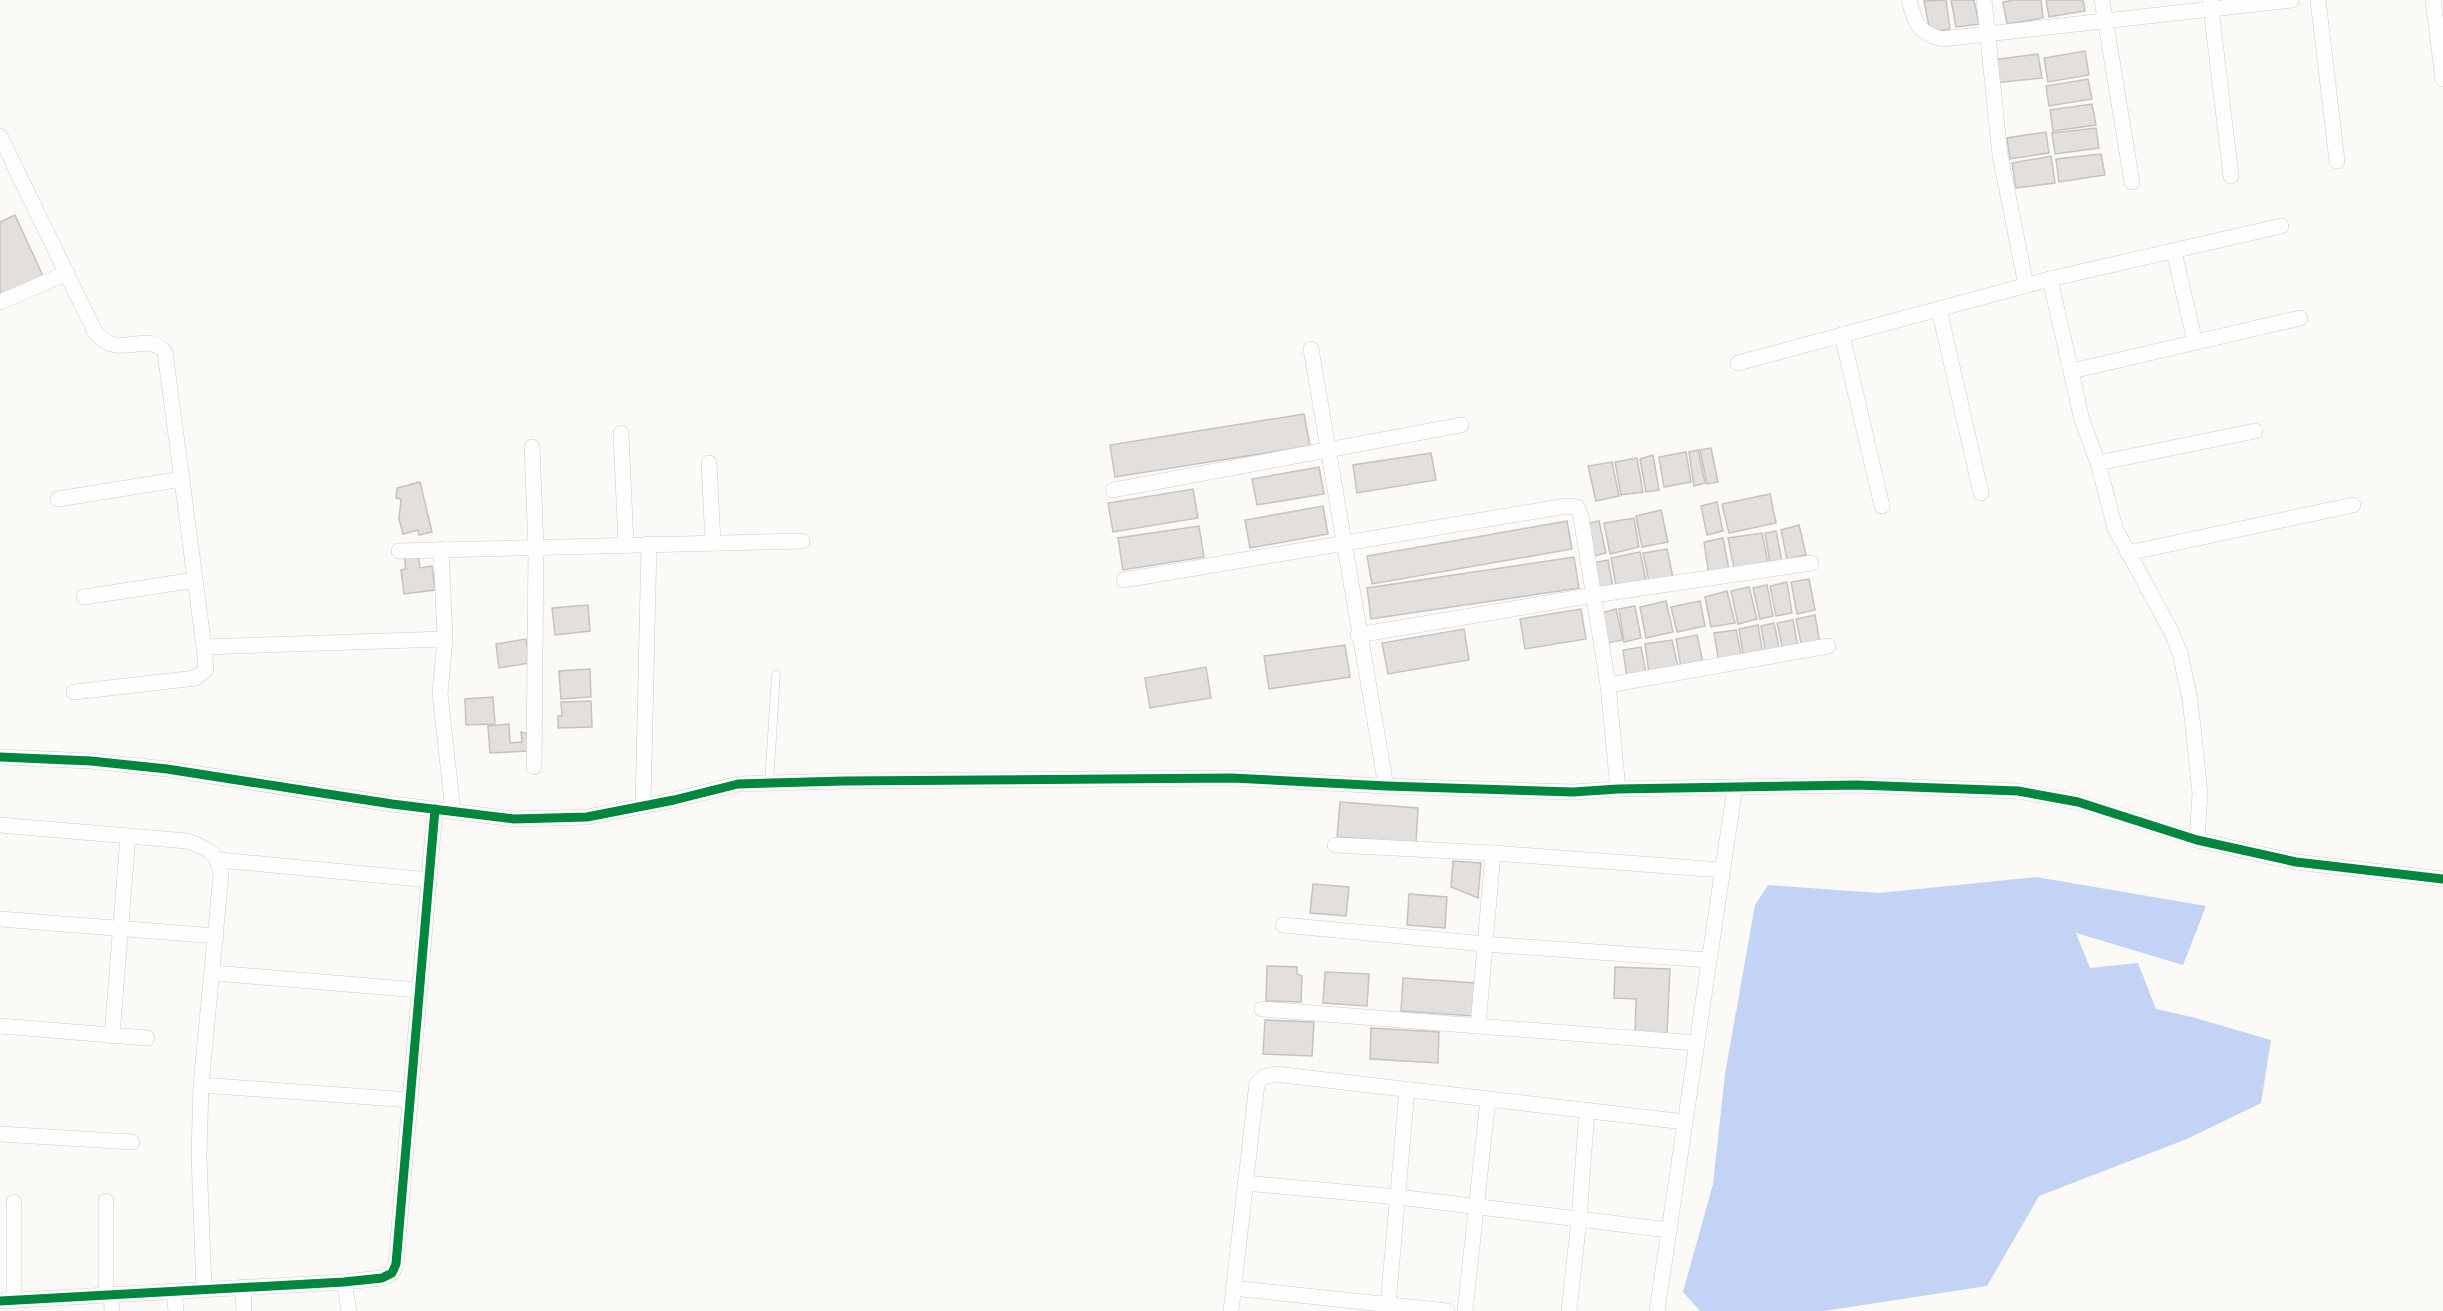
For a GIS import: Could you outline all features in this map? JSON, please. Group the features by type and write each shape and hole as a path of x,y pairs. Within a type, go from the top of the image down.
{"street":[{"path":"1909,0 1915,22 1927,35 1942,39 2105,20 2210,4 2292,0"},
{"path":"1984,0 2000,155 2026,285"},
{"path":"2102,0 2132,182"},
{"path":"2318,0 2337,162"},
{"path":"2433,0 2443,79"},
{"path":"2210,4 2230,176"},
{"path":"0,136 95,332 104,342 114,346 152,343 165,352 182,479 206,669 196,678 74,692"},
{"path":"1738,363 2026,285 2281,226"},
{"path":"2174,252 2195,342"},
{"path":"0,302 67,273"},
{"path":"2050,279 2082,420 2098,463 2107,502 2128,554 2171,631 2180,653 2190,699 2200,793 2197,840"},
{"path":"1939,309 1981,493"},
{"path":"2072,371 2300,318"},
{"path":"1842,335 1882,506"},
{"path":"1311,349 1358,635 1386,786"},
{"path":"1113,490 1461,425"},
{"path":"2098,463 2255,431"},
{"path":"621,433 626,545"},
{"path":"532,447 536,547 534,767"},
{"path":"709,463 713,543"},
{"path":"58,499 182,479"},
{"path":"2128,554 2353,505"},
{"path":"1124,580 1343,541 1566,506 1577,507 1581,517 1608,685 1618,789"},
{"path":"399,551 802,541"},
{"path":"642,806 649,544"},
{"path":"441,549 445,639 440,694 453,811"},
{"path":"1358,635 1594,595 1811,563"},
{"path":"84,597 195,580"},
{"path":"204,647 445,639"},
{"path":"1608,685 1828,646"},
{"path":"0,757 91,761 167,769 514,819 576,817 642,806 738,784 768,783 1040,778 1232,778 1573,792 1618,789 1857,785 2018,791 2078,802 2197,840 2326,867 2443,879"},
{"path":"1658,1311 1735,787"},
{"path":"14,1203 16,1303 108,1294 344,1282 382,1278 392,1273 396,1264 435,809"},
{"path":"0,825 188,841 212,851 219,860 221,874 201,1085 199,1156 204,1289"},
{"path":"112,1036 128,836"},
{"path":"1335,845 1493,853 1722,870"},
{"path":"1478,1026 1493,853"},
{"path":"219,860 429,880"},
{"path":"0,919 216,936"},
{"path":"1283,925 1485,944 1708,960"},
{"path":"213,973 419,990"},
{"path":"1262,1009 1696,1043"},
{"path":"0,1026 147,1038"},
{"path":"1231,1311 1257,1083 1264,1077 1275,1074 1685,1122"},
{"path":"201,1085 410,1100"},
{"path":"1398,1307 1398,1197 1407,1090"},
{"path":"1465,1311 1488,1099"},
{"path":"1569,1311 1587,1110"},
{"path":"0,1134 132,1142"},
{"path":"1245,1184 1398,1197 1669,1230"},
{"path":"106,1201 108,1294 112,1311"},
{"path":"344,1282 349,1311"},
{"path":"243,1287 244,1311"},
{"path":"1233,1288 1447,1311"},
{"path":"174,1291 176,1311"}],"lane":[{"path":"768,783 776,675"}],"water":[{"path":"2036,877 2206,906 2183,965 2076,933 2090,968 2138,963 2156,1009 2271,1040 2261,1103 2187,1139 2039,1196 1987,1286 1824,1311 1700,1311 1683,1292 1713,1184 1725,1074 1755,905 1768,885 1879,893"}],"building":[{"path":"1946,0 1950,29 1930,32 1924,1"},
{"path":"1951,0 1974,0 1979,24 1956,27"},
{"path":"2041,0 2043,18 2007,24 2003,2"},
{"path":"2046,0 2083,0 2085,11 2049,17"},
{"path":"2085,51 2089,75 2048,82 2044,58"},
{"path":"2038,54 2042,78 1994,83 1993,60"},
{"path":"2088,79 2092,99 2049,106 2046,86"},
{"path":"2092,104 2096,125 2053,131 2050,110"},
{"path":"2096,128 2099,148 2055,154 2052,133"},
{"path":"2046,132 2049,153 2010,159 2007,138"},
{"path":"2101,154 2105,175 2059,182 2056,159"},
{"path":"2051,156 2055,183 2016,188 2012,163"},
{"path":"15,215 43,276 0,297 0,222"},
{"path":"1304,414 1310,446 1115,477 1110,445"},
{"path":"1711,448 1718,482 1707,484 1700,450"},
{"path":"1698,450 1705,483 1694,486 1689,452"},
{"path":"1686,452 1691,482 1664,487 1659,457"},
{"path":"1431,453 1436,480 1357,493 1353,465"},
{"path":"1653,455 1659,490 1646,492 1640,459"},
{"path":"1637,458 1643,492 1621,495 1615,462"},
{"path":"1612,462 1619,496 1596,501 1588,466"},
{"path":"1319,467 1324,494 1257,505 1252,479"},
{"path":"420,482 432,532 419,535 418,530 403,534 399,519 401,499 396,498 397,488"},
{"path":"1193,489 1198,518 1113,532 1108,503"},
{"path":"1770,494 1776,523 1729,533 1722,504"},
{"path":"1717,502 1723,531 1707,535 1701,506"},
{"path":"1323,506 1328,534 1250,548 1245,520"},
{"path":"1661,510 1668,542 1642,547 1636,516"},
{"path":"1634,518 1639,547 1610,554 1604,523"},
{"path":"1567,521 1572,549 1372,584 1367,556"},
{"path":"1599,521 1606,553 1590,557 1584,524"},
{"path":"1799,525 1806,555 1787,559 1781,530"},
{"path":"1199,526 1204,557 1123,570 1118,538"},
{"path":"1776,531 1782,561 1770,564 1765,533"},
{"path":"1762,533 1768,563 1734,568 1728,538"},
{"path":"1723,538 1729,570 1709,575 1704,542"},
{"path":"1667,549 1673,578 1649,582 1643,553"},
{"path":"1640,552 1646,581 1616,586 1611,558"},
{"path":"418,554 420,568 432,566 435,590 404,594 401,570 406,569 404,555"},
{"path":"1574,557 1579,588 1371,619 1367,588"},
{"path":"1608,560 1613,587 1596,591 1591,563"},
{"path":"1809,579 1815,610 1797,614 1791,582"},
{"path":"1787,582 1792,613 1776,616 1770,586"},
{"path":"1767,585 1773,616 1760,619 1753,588"},
{"path":"1749,587 1757,619 1738,624 1731,591"},
{"path":"1727,591 1735,623 1711,627 1705,597"},
{"path":"1666,601 1673,632 1646,638 1640,607"},
{"path":"1700,601 1705,626 1677,632 1671,607"},
{"path":"588,605 590,631 555,635 552,608"},
{"path":"1635,606 1641,638 1624,642 1619,609"},
{"path":"1581,609 1586,639 1525,649 1520,619"},
{"path":"1616,609 1623,640 1606,643 1601,613"},
{"path":"1815,615 1820,644 1802,648 1796,619"},
{"path":"1793,620 1798,647 1783,650 1777,623"},
{"path":"1774,623 1780,652 1766,655 1761,626"},
{"path":"1758,625 1763,655 1744,659 1739,629"},
{"path":"1464,629 1469,660 1388,674 1382,643"},
{"path":"1736,630 1742,658 1719,663 1714,633"},
{"path":"1697,635 1703,663 1681,667 1676,639"},
{"path":"526,639 530,663 499,668 496,644"},
{"path":"1672,640 1678,667 1649,673 1645,644"},
{"path":"1345,645 1350,677 1269,689 1264,656"},
{"path":"1641,647 1646,673 1627,677 1623,650"},
{"path":"1206,667 1211,698 1150,708 1145,678"},
{"path":"590,669 591,697 561,699 559,671"},
{"path":"493,697 495,724 466,725 465,699"},
{"path":"591,701 592,727 558,728 558,716 562,716 561,702"},
{"path":"509,724 510,743 522,742 521,732 528,734 529,751 490,753 488,726"},
{"path":"1340,802 1418,808 1416,843 1337,837"},
{"path":"1453,861 1481,863 1478,898 1451,887"},
{"path":"1313,884 1349,887 1346,916 1310,913"},
{"path":"1409,894 1447,897 1445,928 1407,925"},
{"path":"1267,966 1297,967 1297,974 1302,976 1301,1002 1266,1001"},
{"path":"1615,967 1670,969 1667,1034 1635,1033 1636,999 1614,998"},
{"path":"1325,972 1369,974 1367,1006 1323,1003"},
{"path":"1403,978 1476,983 1474,1016 1401,1011"},
{"path":"1265,1020 1314,1022 1312,1056 1263,1054"},
{"path":"1371,1028 1439,1032 1438,1063 1370,1059"}],"cycle path":[{"path":"0,757 91,761 167,769 392,804 514,819 587,817 674,800 738,784 844,781 1232,778 1573,792 1618,789 1857,785 2018,791 2078,802 2197,840 2296,862 2443,879"},
{"path":"0,1301 344,1282 382,1278 392,1273 396,1264 435,809"}]}
